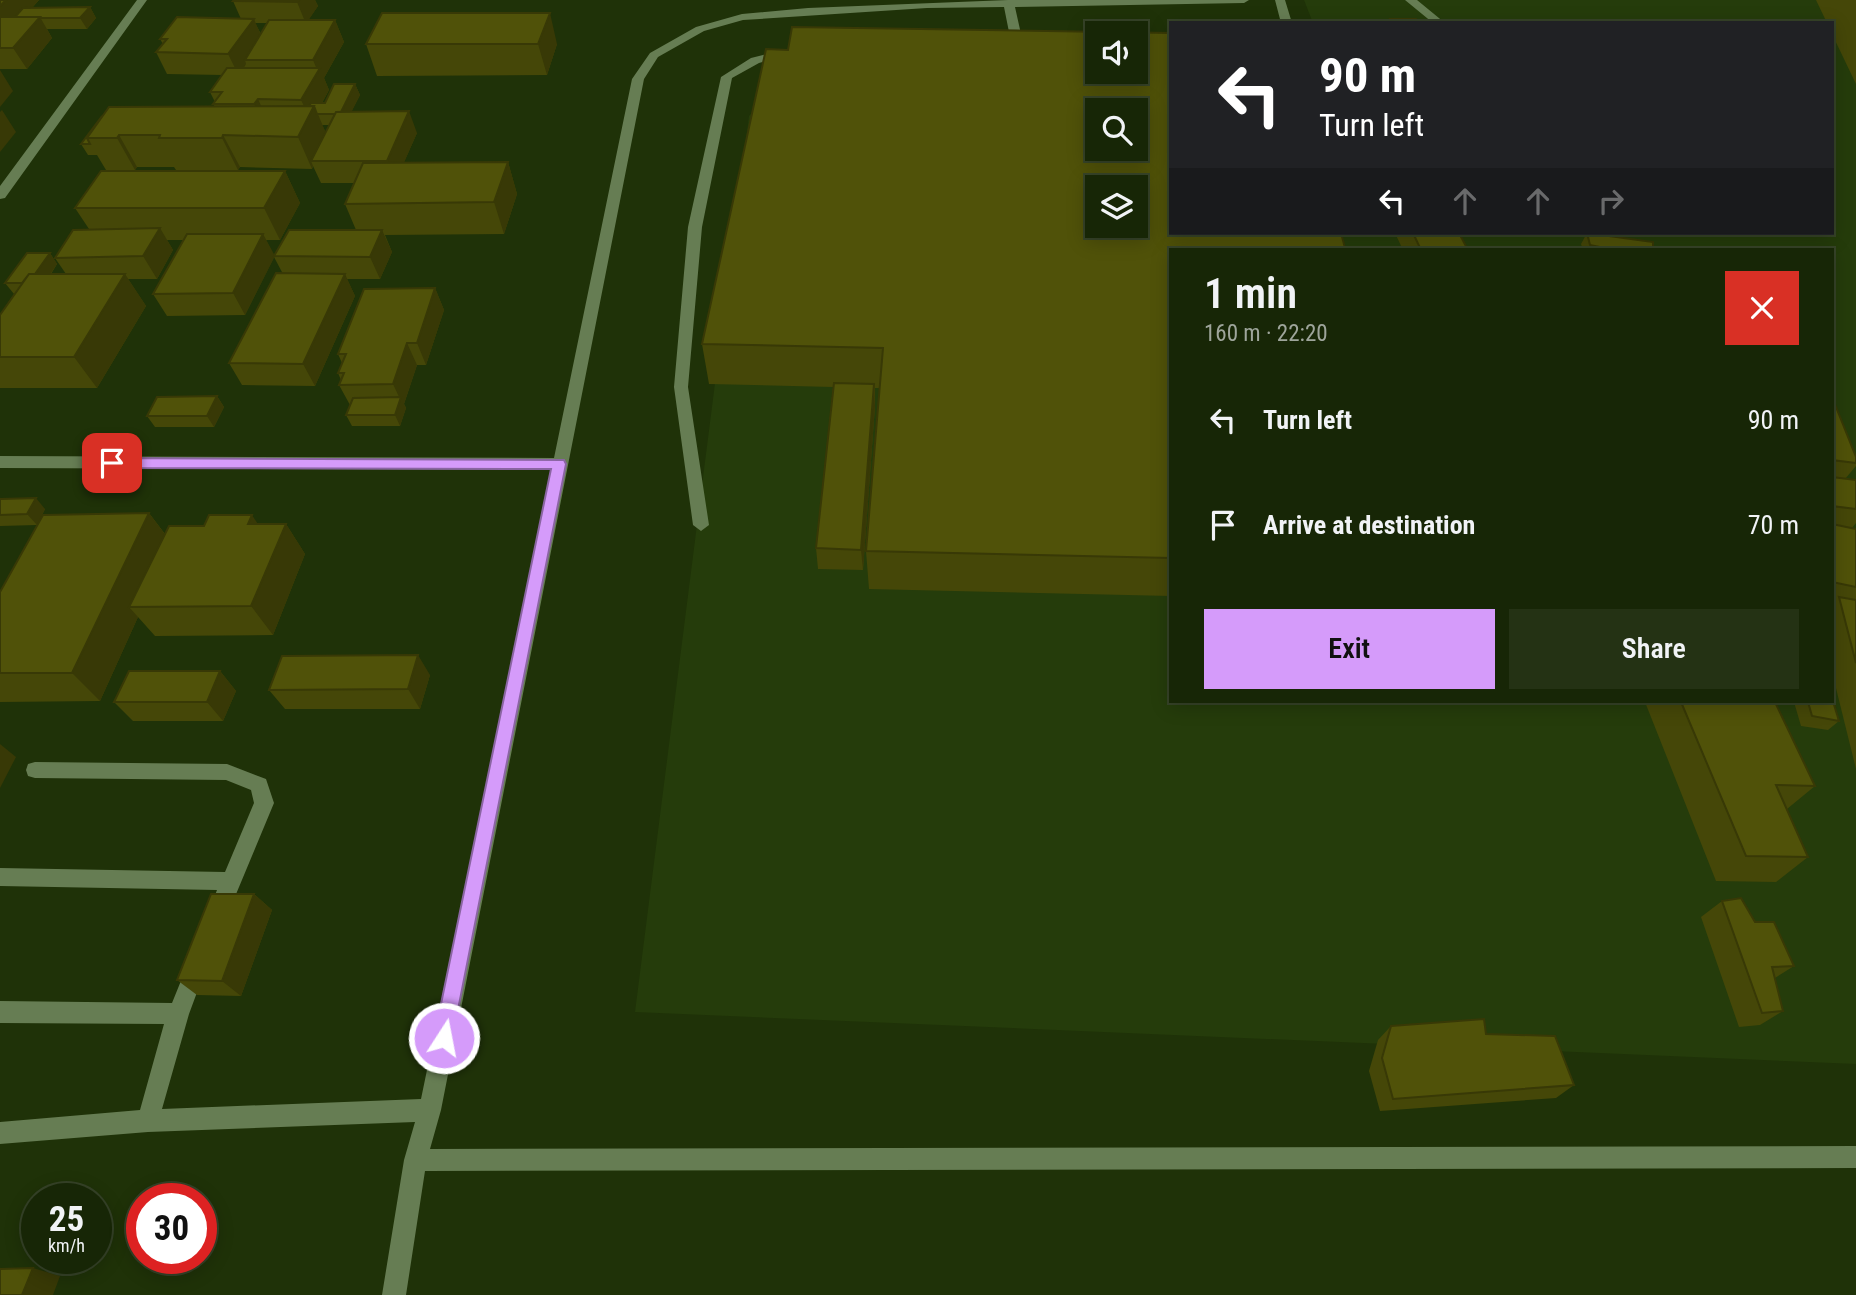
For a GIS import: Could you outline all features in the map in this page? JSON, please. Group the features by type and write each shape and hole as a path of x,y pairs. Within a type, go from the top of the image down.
{"street":[{"path":"0,195 142,0"},
{"path":"394,1295 415,1160 429,1110 638,79 654,55 700,29 742,17 822,10 1009,3 1242,0"},
{"path":"1280,0 1286,21"},
{"path":"1410,0 1437,21"},
{"path":"1009,3 1019,52"},
{"path":"701,524 681,387 695,227 727,78 745,65 771,54 795,50"},
{"path":"0,463 559,464"},
{"path":"35,770 227,772 259,785 264,803 212,929"},
{"path":"0,877 231,881"},
{"path":"148,1121 178,1014 202,954"},
{"path":"0,1012 178,1014"},
{"path":"0,1133 148,1121 429,1110"},
{"path":"415,1160 1856,1157"}],"shaded area":[{"path":"1304,0 1856,0 1856,1064 635,1012 749,116 791,69 1085,72 1085,84 1139,84 1142,98 1085,98 1085,161 1148,161 1148,127 1169,224 1169,235 1834,235 1834,21 1312,21"}],"building":[{"path":"234,0 299,0 297,2"},
{"path":"90,7 80,18 15,17 23,8"},
{"path":"382,13 550,13 538,44 366,44"},
{"path":"0,17 40,17 13,48 0,48"},
{"path":"177,17 254,19 228,54 156,52 167,39 160,39"},
{"path":"1390,19 1417,21 1391,21"},
{"path":"269,20 335,20 313,60 245,60"},
{"path":"792,27 1085,32 1085,84 1148,84 1148,33 1169,33 1169,235 1342,235 1345,248 1169,248 1169,558 866,551 883,348 702,344 766,49 788,50"},
{"path":"227,68 320,68 301,100 258,99 254,104 213,104 222,92 210,92"},
{"path":"334,84 355,84 341,112 317,114 314,106 309,106 311,103 325,103"},
{"path":"314,106 298,137 223,135 222,138 159,138 160,135 119,135 117,138 87,138 109,107"},
{"path":"409,111 387,161 311,161 336,112"},
{"path":"102,116 87,138 90,144 81,144"},
{"path":"508,162 494,202 345,204 363,163"},
{"path":"101,171 285,171 264,208 75,208"},
{"path":"160,228 143,256 55,258 73,230"},
{"path":"289,230 382,230 370,257 274,256"},
{"path":"187,234 263,234 233,293 153,294"},
{"path":"1414,235 1460,235 1467,248 1420,248"},
{"path":"1588,235 1602,235 1653,242 1653,248 1604,248 1590,245"},
{"path":"27,253 50,253 35,274 29,274 22,283 5,283"},
{"path":"276,273 345,274 303,364 229,363"},
{"path":"29,274 125,274 74,357 0,357 0,315"},
{"path":"435,288 417,343 407,343 393,384 339,385 344,373 338,373 346,354 338,354 364,289"},
{"path":"834,383 874,384 861,550 816,548"},
{"path":"217,396 207,416 147,416 157,397"},
{"path":"401,397 395,415 346,415 353,398"},
{"path":"1834,402 1856,457 1856,463 1834,460"},
{"path":"1834,477 1856,480 1856,509 1834,506"},
{"path":"36,498 27,514 0,515 0,499"},
{"path":"149,513 72,673 0,673 0,592 43,515"},
{"path":"209,515 252,515 248,524 286,524 251,606 129,607 169,526 204,526"},
{"path":"1834,524 1856,529 1856,587 1834,582"},
{"path":"1839,597 1856,600 1856,663"},
{"path":"418,655 408,689 269,690 282,656"},
{"path":"129,671 220,671 207,702 114,702"},
{"path":"1681,703 1775,703 1815,786 1776,785 1808,857 1746,856"},
{"path":"1808,703 1834,703 1839,721 1812,716"},
{"path":"211,894 254,894 222,981 177,980"},
{"path":"1741,898 1755,922 1774,922 1794,966 1772,967 1783,1011 1762,1013 1722,901"},
{"path":"1484,1019 1486,1034 1555,1036 1574,1085 1393,1099 1382,1058 1391,1026"},
{"path":"21,1268 21,1274 31,1274 22,1295 0,1295 0,1269"}],"route":[{"path":"112,463 559,464 444,1038"}]}
